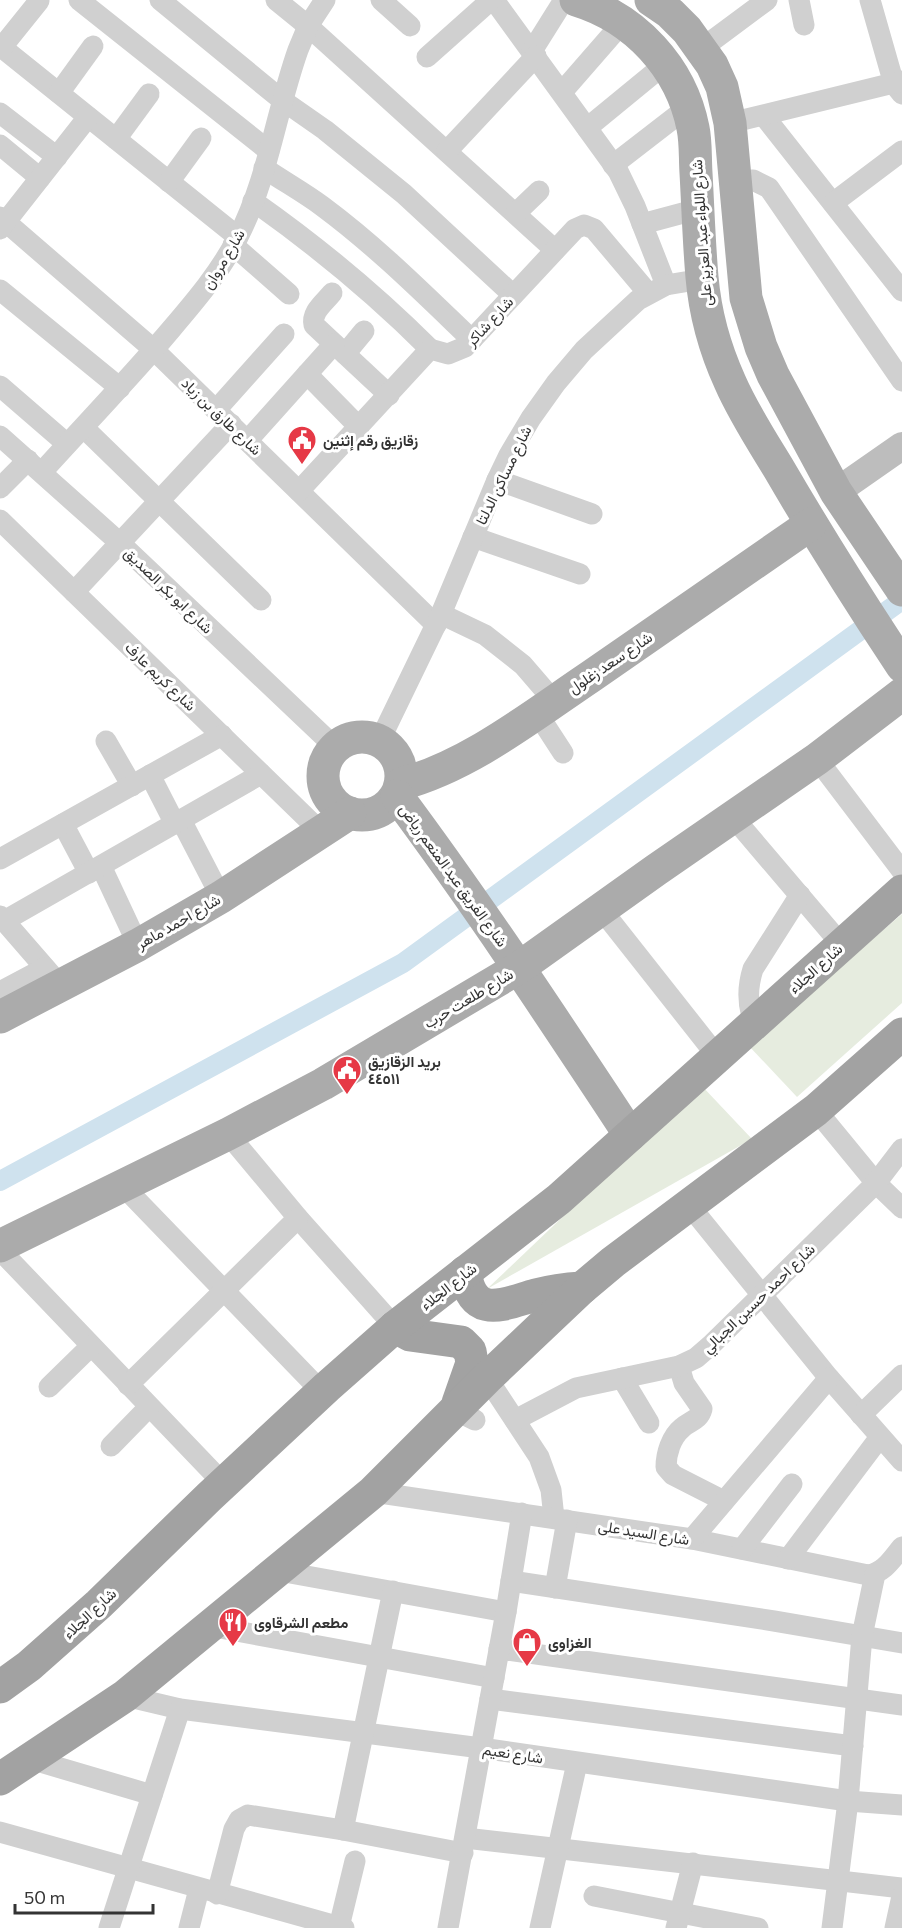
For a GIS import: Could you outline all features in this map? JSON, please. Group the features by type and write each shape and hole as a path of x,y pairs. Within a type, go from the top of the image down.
{"highway":[{"name":"شارع الجلاء","path":"0,1687 73,1629 322,1392 395,1327 559,1199 902,891"},
{"path":"0,1779 125,1696 279,1571 465,1415 487,1378 582,1288 816,1110 900,1039"},
{"path":"465,1272 468,1287 475,1298 486,1304 499,1306 561,1289 582,1288"},
{"path":"395,1327 410,1335 461,1342 470,1351 472,1363 465,1415"}],"main road":[{"name":"شارع اللواء عبد العزيز على","path":"576,0 610,13 652,46 679,86 688,107 693,129 702,279 718,355 730,384 811,524 900,663"},
{"path":"668,4 712,65 722,87 730,123 743,274 761,347 773,375 836,492 902,590"},
{"path":"702,279 743,274"},
{"path":"710,323 751,313"},
{"path":"836,492 902,447"},
{"name":"شارع سعد زغلول","path":"399,790 459,762 546,707 811,524"},
{"name":"شارع طلعت حرب","path":"0,1248 323,1084 520,968 817,759 902,694"},
{"path":"356,736 380,740 391,748 398,759 402,771 399,790 388,806 376,813 363,815 350,813 338,807 329,796 324,784 323,771 327,758 335,747 356,736"},
{"name":"شارع الفريق عبد المنعم رياض","path":"399,790 630,1135"},
{"name":"شارع احمد ماهر","path":"0,1017 53,977 138,945 221,897 350,813"}],"street":[{"path":"80,0 266,160 373,247 472,340"},
{"path":"160,0 282,100 325,130 404,194 513,295"},
{"path":"276,0 308,26 555,250"},
{"name":"شارع مروان","path":"0,488 67,444 84,428 204,291 236,241 253,201 297,50 308,26 325,0"},
{"path":"381,0 410,26"},
{"path":"427,57 492,0 562,92 627,188 642,224 657,289"},
{"path":"447,151 534,54 564,0"},
{"path":"701,49 767,0"},
{"path":"799,0 804,25"},
{"path":"730,123 899,86 870,0"},
{"path":"39,1 2,51 59,93 169,182 236,241 289,294"},
{"path":"562,92 623,22"},
{"path":"59,93 93,46"},
{"path":"587,128 665,64"},
{"path":"116,139 149,94"},
{"path":"613,165 688,107"},
{"path":"0,113 57,158"},
{"path":"764,116 901,288"},
{"path":"2,222 57,158 88,117"},
{"path":"169,182 201,138"},
{"path":"0,145 40,178"},
{"path":"833,203 902,150"},
{"path":"735,182 753,180 769,188 902,381"},
{"path":"516,213 539,191"},
{"path":"253,201 346,270 430,349 299,491"},
{"path":"642,224 698,209"},
{"name":"شارع طارق بن زياد","path":"2,222 153,349 299,491 438,619 485,636 523,665 546,707 563,753"},
{"name":"شارع شاكر","path":"430,349 442,354 454,353 472,340 575,229 585,225 594,229 657,289"},
{"name":"شارع مساكن الدلتا","path":"380,740 438,619 496,480 531,418 556,383 599,335 638,300 657,289 702,279"},
{"path":"0,290 120,388"},
{"path":"332,294 315,313 313,321 317,328 389,394"},
{"path":"247,441 307,374 364,331"},
{"path":"74,592 159,501 284,334"},
{"path":"307,374 359,427"},
{"path":"0,386 67,444"},
{"path":"84,428 261,600"},
{"name":"شارع ابو بكر الصديق","path":"0,436 120,543 335,747"},
{"path":"496,480 592,514"},
{"name":"شارع كريم عارف","path":"0,520 321,832"},
{"path":"472,537 580,574"},
{"path":"0,860 222,735"},
{"path":"106,741 178,822 221,897"},
{"path":"817,759 898,856"},
{"path":"0,992 53,977 2,919 95,869 261,774"},
{"path":"733,817 841,944"},
{"path":"63,824 95,869 138,945"},
{"path":"754,1023 748,1002 753,969 800,895"},
{"path":"601,909 717,1056"},
{"path":"816,1110 876,1183 902,1208"},
{"path":"228,1134 298,1218 395,1327"},
{"name":"شارع احمد حسين الجبالي","path":"515,1420 576,1388 679,1366 696,1358 711,1346 876,1183 902,1149"},
{"path":"122,1185 322,1392"},
{"path":"689,1205 829,1378 902,1461"},
{"path":"128,1385 298,1218"},
{"path":"0,1248 224,1484"},
{"path":"49,1387 91,1346"},
{"path":"679,1366 684,1383 702,1409 696,1420 683,1426 672,1440 666,1467 673,1475 724,1502"},
{"path":"861,1415 902,1375"},
{"path":"487,1378 538,1457 561,1519 555,1588"},
{"path":"622,1378 649,1423"},
{"path":"692,1539 829,1378"},
{"path":"111,1446 149,1407"},
{"path":"788,1559 880,1437"},
{"path":"742,1549 792,1484"},
{"name":"شارع السيد على","path":"374,1492 692,1539 856,1574 876,1574"},
{"path":"448,1928 522,1513"},
{"path":"832,1928 848,1801 862,1636 876,1574 888,1565 902,1547"},
{"path":"279,1571 506,1612"},
{"path":"511,1581 902,1643"},
{"path":"343,1830 393,1591"},
{"path":"209,1626 379,1657 492,1688 853,1746"},
{"path":"499,1649 902,1705"},
{"name":"شارع نعيم","path":"125,1696 180,1709 481,1748 848,1801 902,1804"},
{"path":"109,1928 180,1709"},
{"path":"30,1759 152,1795"},
{"path":"540,1928 577,1763"},
{"path":"189,1928 208,1891 234,1828 239,1820 248,1815 464,1845 558,1847 902,1888"},
{"path":"0,1832 342,1927 355,1861"},
{"path":"678,1920 693,1863"},
{"path":"594,1896 678,1920 758,1928"},
{"path":"895,1928 902,1896"}],"shaded area":[{"path":"902,914 902,1003 797,1097 748,1045"},
{"path":"701,1085 752,1139 487,1289"}],"waterway":[{"path":"0,1181 403,963 902,600"}],"place":[{"name":"زقازيق رقم إثنين","path":"302,466"},
{"name":"بريد الزقازيق ٤٤٥١١","path":"347,1096"},
{"name":"مطعم الشرقاوى","path":"233,1648"},
{"name":"الغزاوى","path":"527,1668"}]}
